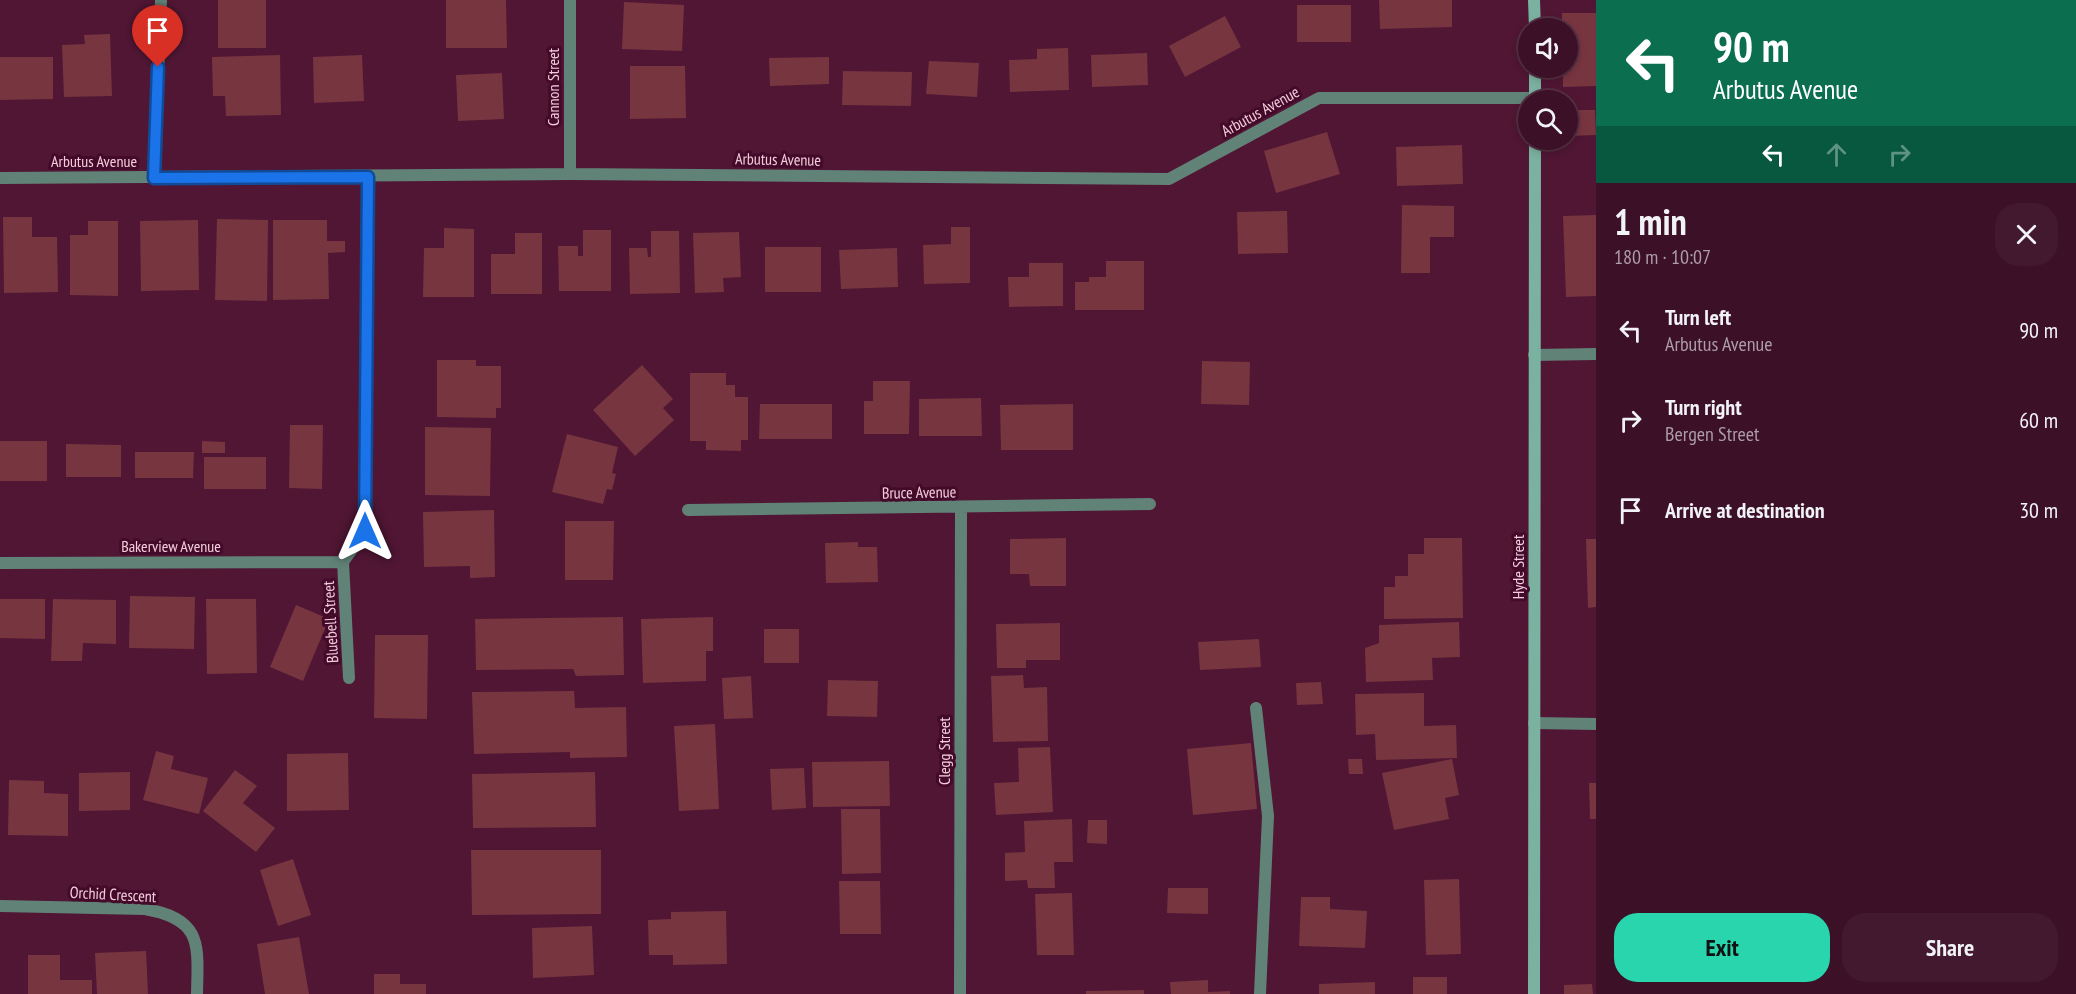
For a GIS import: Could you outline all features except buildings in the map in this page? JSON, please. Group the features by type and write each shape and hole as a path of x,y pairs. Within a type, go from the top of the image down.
{"street":[{"path":"154,178 161,0"},
{"name":"Cannon Street","path":"570,0 570,174"},
{"path":"1534,0 1535,18"},
{"name":"Arbutus Avenue","path":"0,178 570,174 1169,179 1319,98 1518,99"},
{"name":"Hyde Street","path":"1534,994 1535,150"},
{"name":"Bluebell Street","path":"349,678 343,562 365,531 368,177"},
{"path":"1534,355 1596,354"},
{"name":"Bruce Avenue","path":"688,510 1150,504"},
{"name":"Clegg Street","path":"960,994 962,508"},
{"name":"Bakerview Avenue","path":"0,563 343,562"},
{"path":"1256,708 1268,816 1260,994"},
{"path":"1534,723 1596,723"},
{"name":"Orchid Crescent","path":"0,906 145,909 162,912 188,929 198,944 197,994"}],"route":[{"path":"158,67 154,178 368,177 365,531"}]}
